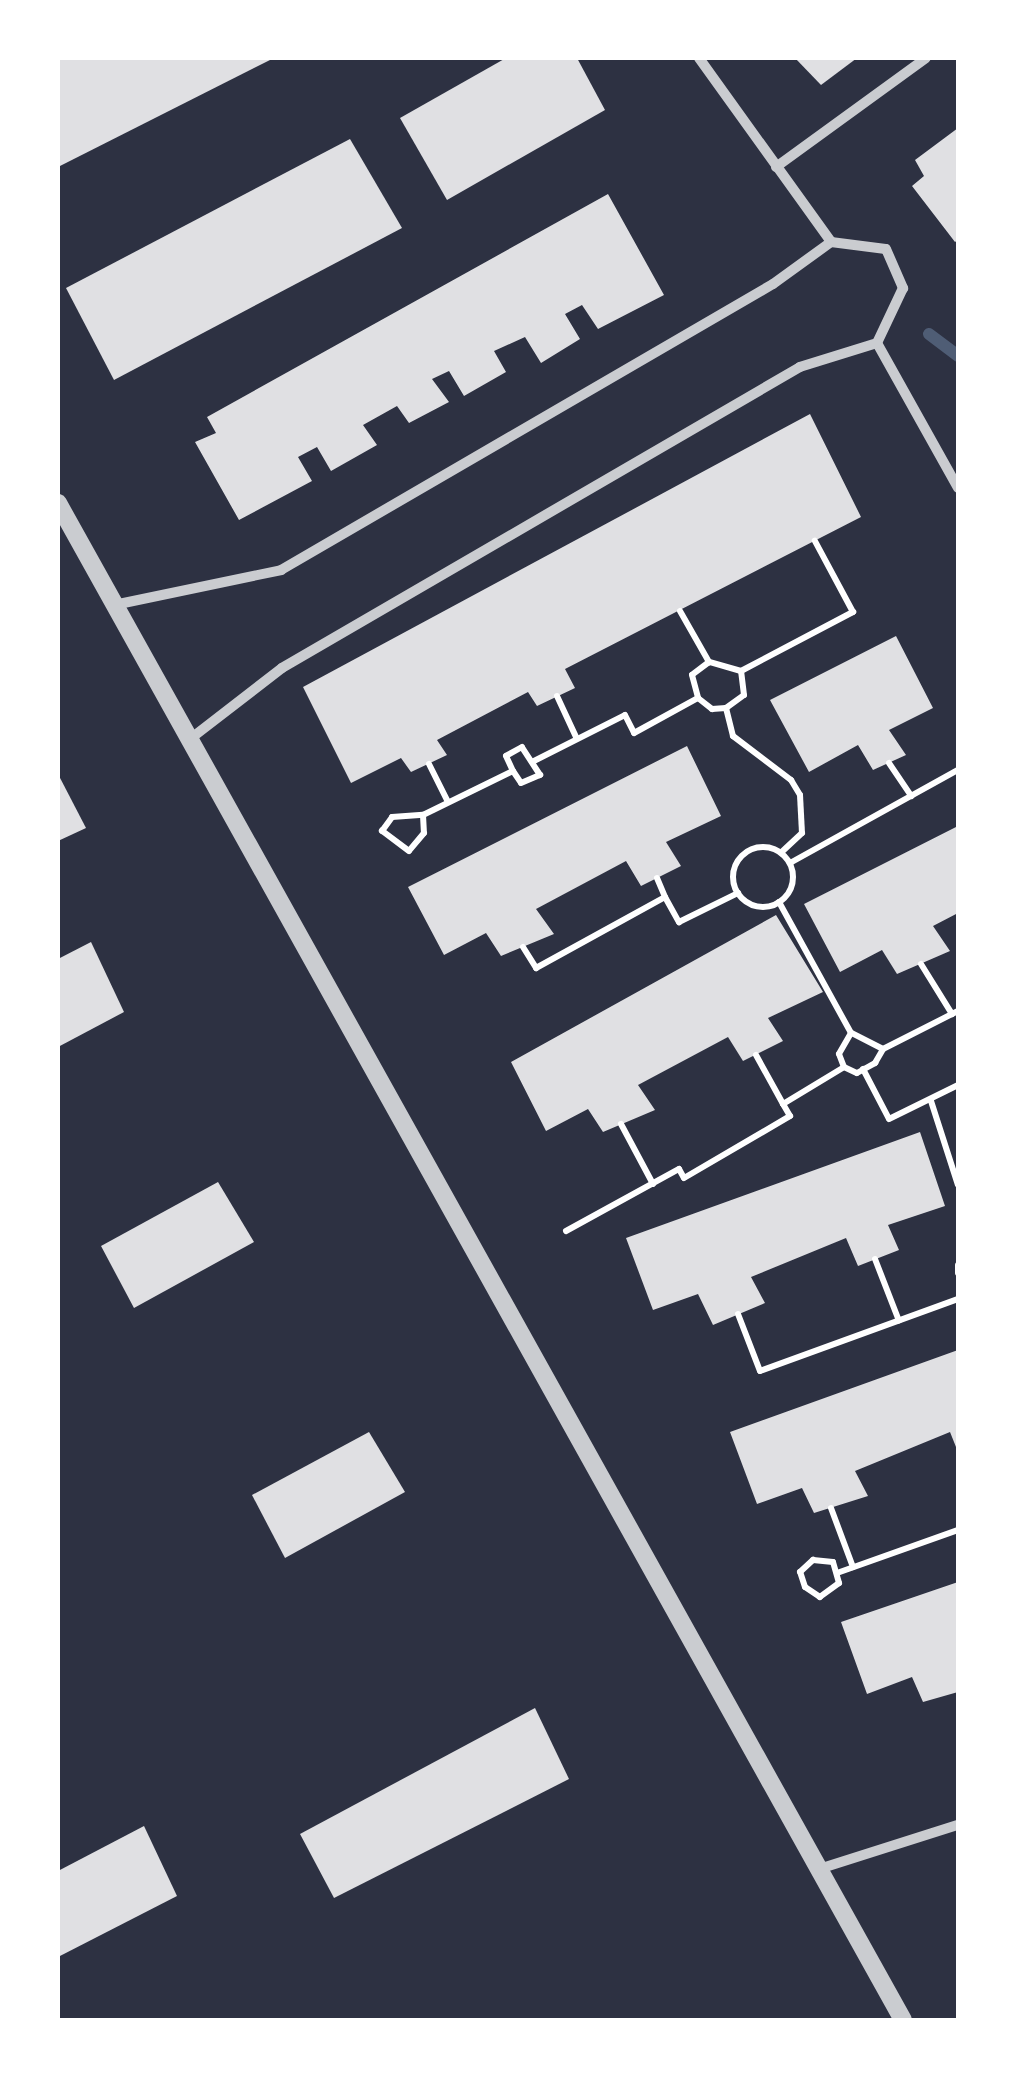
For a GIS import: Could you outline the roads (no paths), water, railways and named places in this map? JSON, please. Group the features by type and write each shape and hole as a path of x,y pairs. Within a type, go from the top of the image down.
{"street":[{"path":"699,58 831,242"},
{"path":"776,167 926,58"},
{"path":"114,604 281,570 773,284 831,242 886,249 904,288 877,343 800,367 282,668 190,740"},
{"path":"877,343 958,488"},
{"path":"58,503 902,2020"},
{"path":"818,1870 958,1825"}],"waterway":[{"path":"929,334 958,356"}]}
